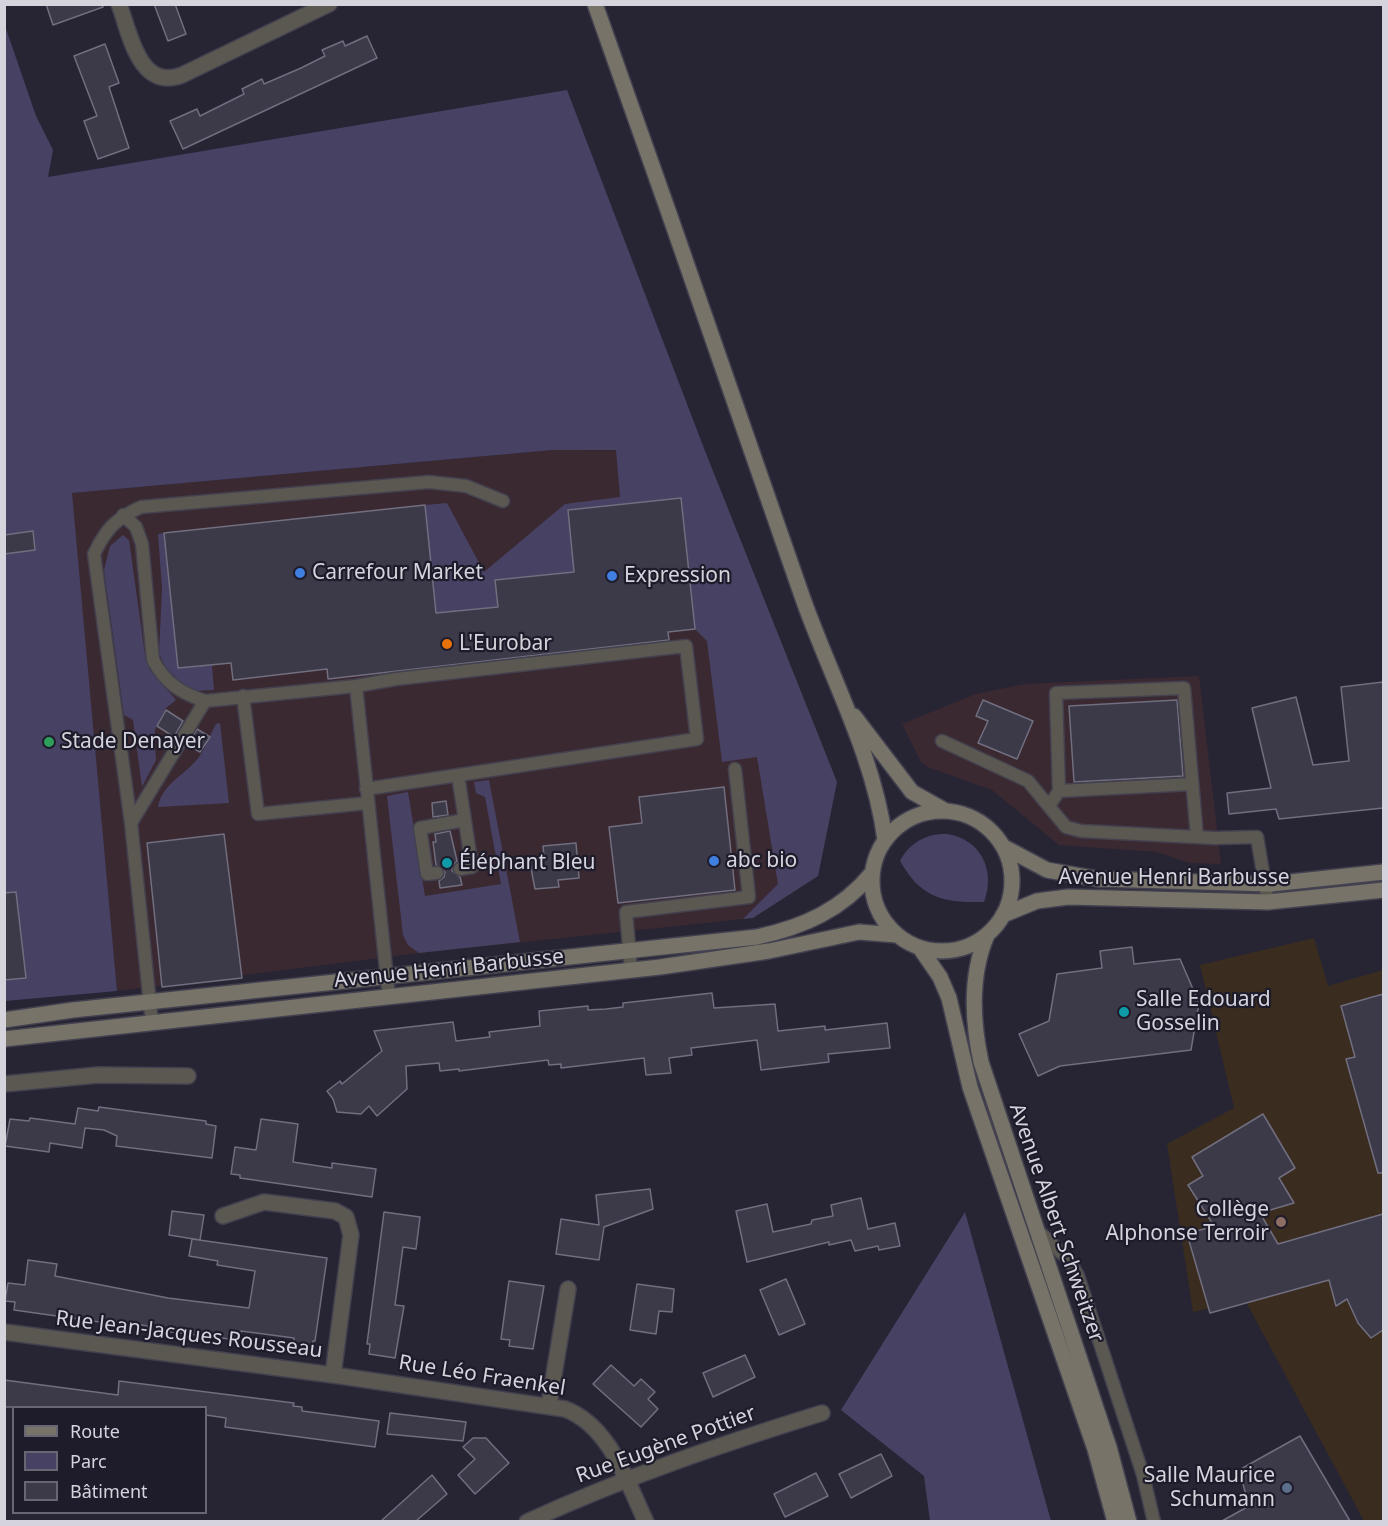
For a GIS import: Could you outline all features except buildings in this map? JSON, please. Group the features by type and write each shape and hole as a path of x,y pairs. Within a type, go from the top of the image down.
{"main road":[{"path":"595,4 810,619 878,799 885,840"},
{"path":"842,699 904,783 919,797 946,811 965,815 982,823 1003,847 1010,865 1012,884 1003,915 987,935 976,943 952,951 920,948 897,935 878,910 873,892 872,873 879,850 899,826 915,817 946,811"},
{"name":"Avenue Henri Barbusse","path":"1003,847 1036,866 1077,877 1265,884 1383,872"},
{"name":"Avenue Henri Barbusse","path":"4,1020 150,1001 740,939 785,930 821,916 840,905 872,873"},
{"name":"Avenue Henri Barbusse","path":"1003,915 1037,901 1068,897 1268,902 1383,890"},
{"name":"Avenue Henri Barbusse","path":"4,1039 631,970 769,951 859,932 897,935"},
{"name":"Avenue Albert Schweitzer","path":"987,935 976,967 975,1035 994,1110 1037,1230 1109,1447 1129,1521"},
{"name":"Avenue Albert Schweitzer","path":"920,948 940,977 949,998 970,1087 1091,1438 1114,1521"}],"street":[{"path":"119,4 143,65 153,76 167,79 182,75 329,4"},
{"path":"4,1084 98,1075 188,1076"},
{"name":"Rue Jean-Jacques Rousseau","path":"4,1332 333,1375 351,1235 346,1217 335,1211 264,1203 223,1216"},
{"path":"549,1405 568,1289"},
{"name":"Rue Léo Fraenkel","path":"333,1375 549,1405 574,1413 593,1427 608,1447 646,1521"},
{"name":"Rue Eugène Pottier","path":"527,1521 714,1447 822,1413"}],"lane":[{"path":"152,1023 131,823 94,554 104,532 123,515 141,507 429,482 466,486 503,501"},
{"path":"123,515 136,527 142,544 153,660 160,673 182,693 205,701 356,686 405,678 686,646 697,739 366,789"},
{"path":"356,686 389,997"},
{"path":"1049,806 1059,791 1056,693 1184,688 1197,837"},
{"path":"243,696 258,814 368,803"},
{"path":"131,823 205,701"},
{"path":"942,741 1028,781 1066,827 1081,831 1197,837 1257,837 1268,902"},
{"path":"631,970 626,912 750,897 735,769"},
{"path":"458,775 472,867 460,869"},
{"path":"1059,791 1192,784"},
{"path":"437,873 427,874 420,828 465,820"},
{"path":"1037,1230 1069,1260 1078,1276 1143,1475 1154,1521"}],"shaded area":[{"path":"553,450 705,451 837,782 818,876 753,918 419,953 117,991 71,493"},
{"path":"1199,676 1221,864 1190,863 1156,852 1059,845 992,790 928,767 921,762 902,724 976,694 1025,684"},
{"name":"Collège Alphonse Terroir","path":"1314,938 1328,986 1383,970 1383,1521 1364,1521 1245,1300 1193,1312 1167,1144 1234,1108 1200,965"}],"green space":[{"name":"Stade Denayer","path":"4,23 36,116 53,150 48,177 567,90 705,451 837,782 818,876 753,918 743,919 778,884 757,757 722,762 707,641 695,629 680,499 574,572 496,580 498,607 436,613 425,505 447,503 484,572 565,504 620,497 616,450 553,450 72,493 117,991 5,1001"},
{"path":"164,533 178,668 212,665 214,690 195,691 181,683 165,667 159,653 162,588 158,534"},
{"path":"123,535 129,540 145,655 150,670 176,700 166,708 156,727 154,736 156,760 142,787 133,720 124,715 104,570 110,546"},
{"path":"220,723 229,803 158,807 169,785 199,757 216,724"},
{"path":"489,780 520,942 419,953 408,945 403,935 387,796 408,792 425,896 501,884 485,797 476,793 474,782"},
{"path":"947,834 969,842 983,858 988,879 984,902 957,901 934,896 916,883 900,861 908,849 919,840 932,835"},
{"path":"965,1212 1051,1521 930,1521 924,1476 841,1410"}],"place":[{"name":"Carrefour Market","path":"300,573"},
{"name":"Expression","path":"612,576"},
{"name":"L'Eurobar","path":"447,644"},
{"name":"Stade Denayer","path":"49,742"},
{"name":"abc bio","path":"714,861"},
{"name":"Éléphant Bleu","path":"447,863"},
{"name":"Salle Edouard Gosselin","path":"1124,1012"},
{"name":"Collège Alphonse Terroir","path":"1281,1222"},
{"name":"Salle Maurice Schumann","path":"1287,1488"}]}
